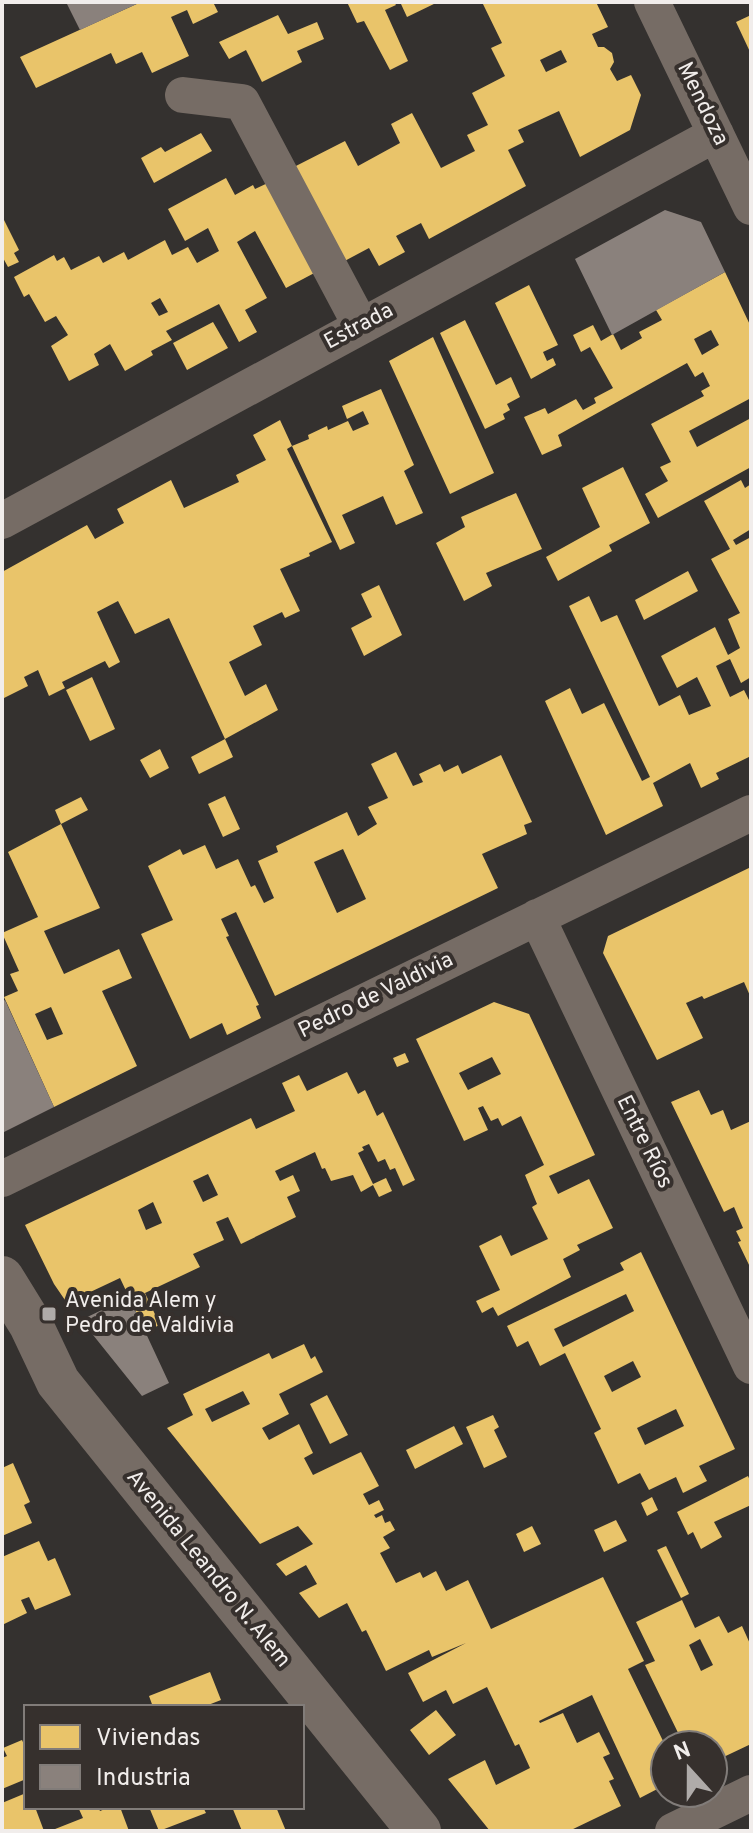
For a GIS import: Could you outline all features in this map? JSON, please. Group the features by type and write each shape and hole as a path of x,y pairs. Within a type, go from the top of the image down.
{"street":[{"name":"Mendoza","path":"652,2 751,207"},
{"path":"183,95 242,102 361,326"},
{"name":"Estrada","path":"2,521 716,134"},
{"name":"Pedro de Valdivia","path":"2,1179 751,813"},
{"name":"Entre Ríos","path":"537,917 751,1366"},
{"name":"Avenida Leandro N. Alem","path":"2,1278 31,1325 58,1382 419,1831"},
{"name":"Avenida Leandro N. Alem","path":"2,1340 58,1382"},
{"path":"673,1831 751,1793"}],"building: Viviendas":[{"path":"141,2 213,2 218,12 193,24 187,10 171,17 189,56 152,73 142,52 116,64 111,53 36,88 20,57"},
{"path":"347,2 394,2 396,5 385,10 408,61 390,70 364,21 357,23"},
{"path":"438,2 407,17 401,4"},
{"path":"482,2 596,2 608,27 592,34 598,47 612,53 614,62 610,69 617,81 631,75 641,95 630,130 580,157 559,111 518,130 524,142 508,150 526,186 429,239 421,223 396,236 405,252 379,266 369,248 339,264 290,169 345,141 358,166 400,143 391,124 412,113 441,168 475,151 467,135 488,125 472,93 505,76 491,48 502,43","holes":["561,50 567,62 546,72 540,60"]},
{"path":"278,15 288,34 317,22 324,39 297,51 302,62 262,82 246,50 229,59 219,42"},
{"path":"751,15 751,54 736,22"},
{"path":"201,133 212,151 154,183 141,158 161,147 165,152"},
{"path":"226,178 235,195 253,185 255,189 272,181 320,270 286,288 255,231 237,242 267,298 245,310 257,332 239,342 219,304 166,331 172,340 125,371 110,344 94,354 99,365 69,381 51,346 68,335 56,316 45,322 29,294 24,297 14,277 54,255 57,261 64,257 71,270 99,256 103,263 124,252 128,260 165,240 172,255 188,247 197,263 219,251 208,228 185,241 168,209","holes":["160,298 168,312 159,316 151,303"]},
{"path":"2,216 19,250 14,253 19,262 8,267 2,256"},
{"path":"725,272 751,327 751,398 689,431 697,447 751,418 751,467 658,518 645,494 668,481 660,467 671,462 651,424 704,396 701,391 710,386 703,372 695,377 687,363 558,435 562,446 542,455 524,417 545,408 548,414 576,399 583,410 596,403 594,398 613,388 590,347 581,352 573,335 593,325 601,341 613,334 621,350 642,338 639,332 662,320 656,310","holes":["711,330 719,345 702,355 694,339"]},
{"path":"529,285 558,345 543,352 547,361 553,358 556,365 531,379 495,303"},
{"path":"465,320 496,385 511,377 520,397 507,404 510,410 503,414 505,419 485,429 440,333"},
{"path":"213,322 228,348 187,370 173,343"},
{"path":"433,337 494,473 450,494 389,361"},
{"path":"381,389 414,465 404,471 423,513 396,525 383,496 342,515 355,543 340,550 292,446 327,426 328,430 348,421 353,431 369,424 363,411 347,419 342,406"},
{"path":"280,420 292,446 287,449 332,542 280,569 300,611 285,618 282,612 253,626 262,645 229,662 245,696 266,684 278,710 225,739 169,618 135,634 118,601 97,612 120,662 109,668 105,661 62,682 65,688 49,696 38,670 24,677 28,686 2,699 2,572 87,525 95,539 124,523 117,509 171,480 184,508 239,482 236,475 266,460 253,435"},
{"path":"623,467 650,523 609,545 612,551 558,581 546,557 600,527 582,488"},
{"path":"741,480 745,488 751,484 751,529 733,540 736,545 751,537 751,677 741,683 730,659 716,666 730,697 744,690 751,704 751,756 716,773 719,779 701,788 690,763 653,783 663,806 606,835 545,701 570,688 582,714 604,703 642,781 650,777 569,606 589,596 601,622 617,615 659,706 680,695 689,715 711,706 697,677 677,688 661,656 715,627 728,655 740,648 728,619 740,613 711,559 730,549 704,501"},
{"path":"516,493 542,549 486,573 492,586 464,601 436,543 465,527 461,517"},
{"path":"688,571 698,591 644,620 635,600"},
{"path":"379,585 402,635 364,656 351,628 372,617 361,594"},
{"path":"92,677 115,729 90,741 66,690"},
{"path":"225,739 233,757 199,774 191,757"},
{"path":"160,749 169,768 150,778 140,760"},
{"path":"396,752 413,786 423,782 419,774 440,764 444,772 458,765 462,774 501,755 532,822 524,825 527,834 482,854 498,888 275,996 236,912 221,919 229,936 226,937 259,1005 256,1006 261,1018 227,1035 222,1023 190,1039 141,934 173,920 148,866 180,849 183,855 205,845 216,869 238,859 251,887 255,885 264,903 274,898 258,861 278,852 276,846 347,812 358,836 377,824 368,807 388,798 371,764","holes":["343,849 366,899 337,913 314,862"]},
{"path":"225,796 240,829 223,837 208,804"},
{"path":"81,797 88,810 61,824 55,810"},
{"path":"61,824 100,908 44,931 64,974 119,949 132,978 102,991 137,1066 54,1107 4,997 18,991 10,974 19,971 2,933 38,917 8,852","holes":["51,1007 63,1034 47,1040 35,1014"]},
{"path":"751,867 751,998 744,982 686,1003 703,1038 657,1060 603,953 608,936"},
{"path":"494,1002 529,1014 595,1155 549,1176 558,1194 589,1179 613,1228 577,1245 580,1250 563,1259 571,1277 498,1316 493,1307 482,1313 476,1301 500,1290 479,1246 501,1235 511,1256 548,1239 532,1207 537,1204 525,1175 544,1165 521,1116 502,1126 498,1118 491,1121 483,1106 478,1108 488,1130 464,1141 416,1039","holes":["492,1057 501,1074 468,1090 459,1073"]},
{"path":"405,1053 409,1062 397,1067 393,1058"},
{"path":"347,1072 358,1094 365,1090 377,1116 383,1112 415,1180 403,1186 395,1168 390,1170 385,1159 378,1162 369,1144 358,1153 373,1184 386,1178 392,1191 379,1197 373,1185 361,1192 353,1175 331,1181 315,1152 275,1171 280,1181 293,1175 300,1191 287,1197 296,1217 241,1244 228,1217 216,1222 224,1240 193,1254 200,1267 145,1293 160,1325 145,1331 120,1278 67,1303 54,1284 25,1225 251,1118 256,1129 295,1111 282,1083 299,1075 307,1091","holes":["208,1174 218,1195 203,1202 193,1181","153,1202 162,1223 146,1230 138,1210"]},
{"path":"699,1090 711,1115 723,1110 731,1130 751,1121 751,1269 738,1242 741,1241 736,1231 743,1228 734,1207 724,1212 671,1102"},
{"path":"641,1252 735,1449 699,1466 707,1481 683,1493 676,1477 649,1490 640,1473 618,1484 594,1433 601,1429 565,1353 540,1366 528,1341 517,1347 507,1326 624,1270 620,1263","holes":["626,1294 634,1311 563,1347 554,1329","633,1361 641,1377 612,1392 604,1376","676,1409 684,1426 645,1445 637,1428"]},
{"path":"304,1344 311,1359 315,1356 323,1372 279,1394 289,1414 262,1428 269,1440 299,1424 313,1453 304,1458 313,1475 361,1452 379,1486 363,1494 369,1505 379,1500 384,1510 374,1515 376,1518 382,1515 385,1523 390,1521 395,1530 383,1537 390,1548 380,1553 396,1583 420,1572 423,1578 436,1571 446,1591 468,1580 491,1629 603,1577 644,1661 628,1669 657,1729 649,1729 649,1793 640,1798 592,1695 539,1721 563,1713 577,1743 599,1732 610,1754 603,1757 614,1779 609,1781 621,1806 569,1831 490,1831 448,1779 485,1760 496,1785 530,1768 519,1744 515,1746 487,1687 453,1704 446,1690 423,1702 408,1673 466,1643 432,1657 429,1650 386,1671 366,1630 362,1632 347,1603 319,1618 299,1593 317,1584 306,1565 286,1576 276,1564 313,1544 298,1526 260,1544 167,1428 193,1415 183,1394 269,1353 272,1359","holes":["243,1391 250,1404 212,1422 205,1409"]},
{"path":"327,1395 348,1435 330,1444 310,1404"},
{"path":"493,1415 499,1427 494,1430 507,1457 484,1468 466,1427"},
{"path":"454,1426 463,1444 415,1469 406,1450"},
{"path":"13,1463 30,1502 24,1505 32,1523 2,1536 2,1468"},
{"path":"748,1476 751,1505 714,1522 722,1537 701,1549 693,1532 688,1535 677,1512"},
{"path":"652,1497 658,1510 647,1516 641,1503"},
{"path":"616,1520 627,1541 604,1552 594,1530"},
{"path":"532,1526 541,1544 524,1552 516,1534"},
{"path":"39,1541 48,1561 55,1558 71,1595 35,1610 29,1597 21,1600 27,1613 2,1625 2,1557"},
{"path":"666,1546 689,1594 681,1598 657,1550"},
{"path":"682,1600 695,1628 719,1616 728,1633 742,1626 751,1646 751,1744 729,1754 729,1729 676,1729 645,1665 655,1661 636,1622","holes":["700,1639 713,1665 701,1671 689,1645"]},
{"path":"210,1672 221,1700 208,1705 152,1705 149,1696"},
{"path":"436,1710 456,1735 429,1755 410,1730"},
{"path":"22,1740 24,1780 2,1789 2,1758 7,1756 3,1748"},
{"path":"24,1794 24,1809 36,1809 44,1831 2,1831 2,1803"},
{"path":"79,1809 121,1809 129,1831 50,1831 83,1818"},
{"path":"150,1809 204,1809 206,1813 159,1831"},
{"path":"233,1809 277,1809 286,1831 242,1831"}],"building: Industria":[{"path":"66,2 141,2 80,30"},
{"path":"665,210 701,222 725,272 612,335 575,259"},
{"path":"5,1000 54,1107 4,1132 2,1002"},
{"path":"129,1297 169,1383 142,1396 81,1320"}],"place":[{"name":"Avenida Alem y Pedro de Valdivia","path":"49,1314"}]}
